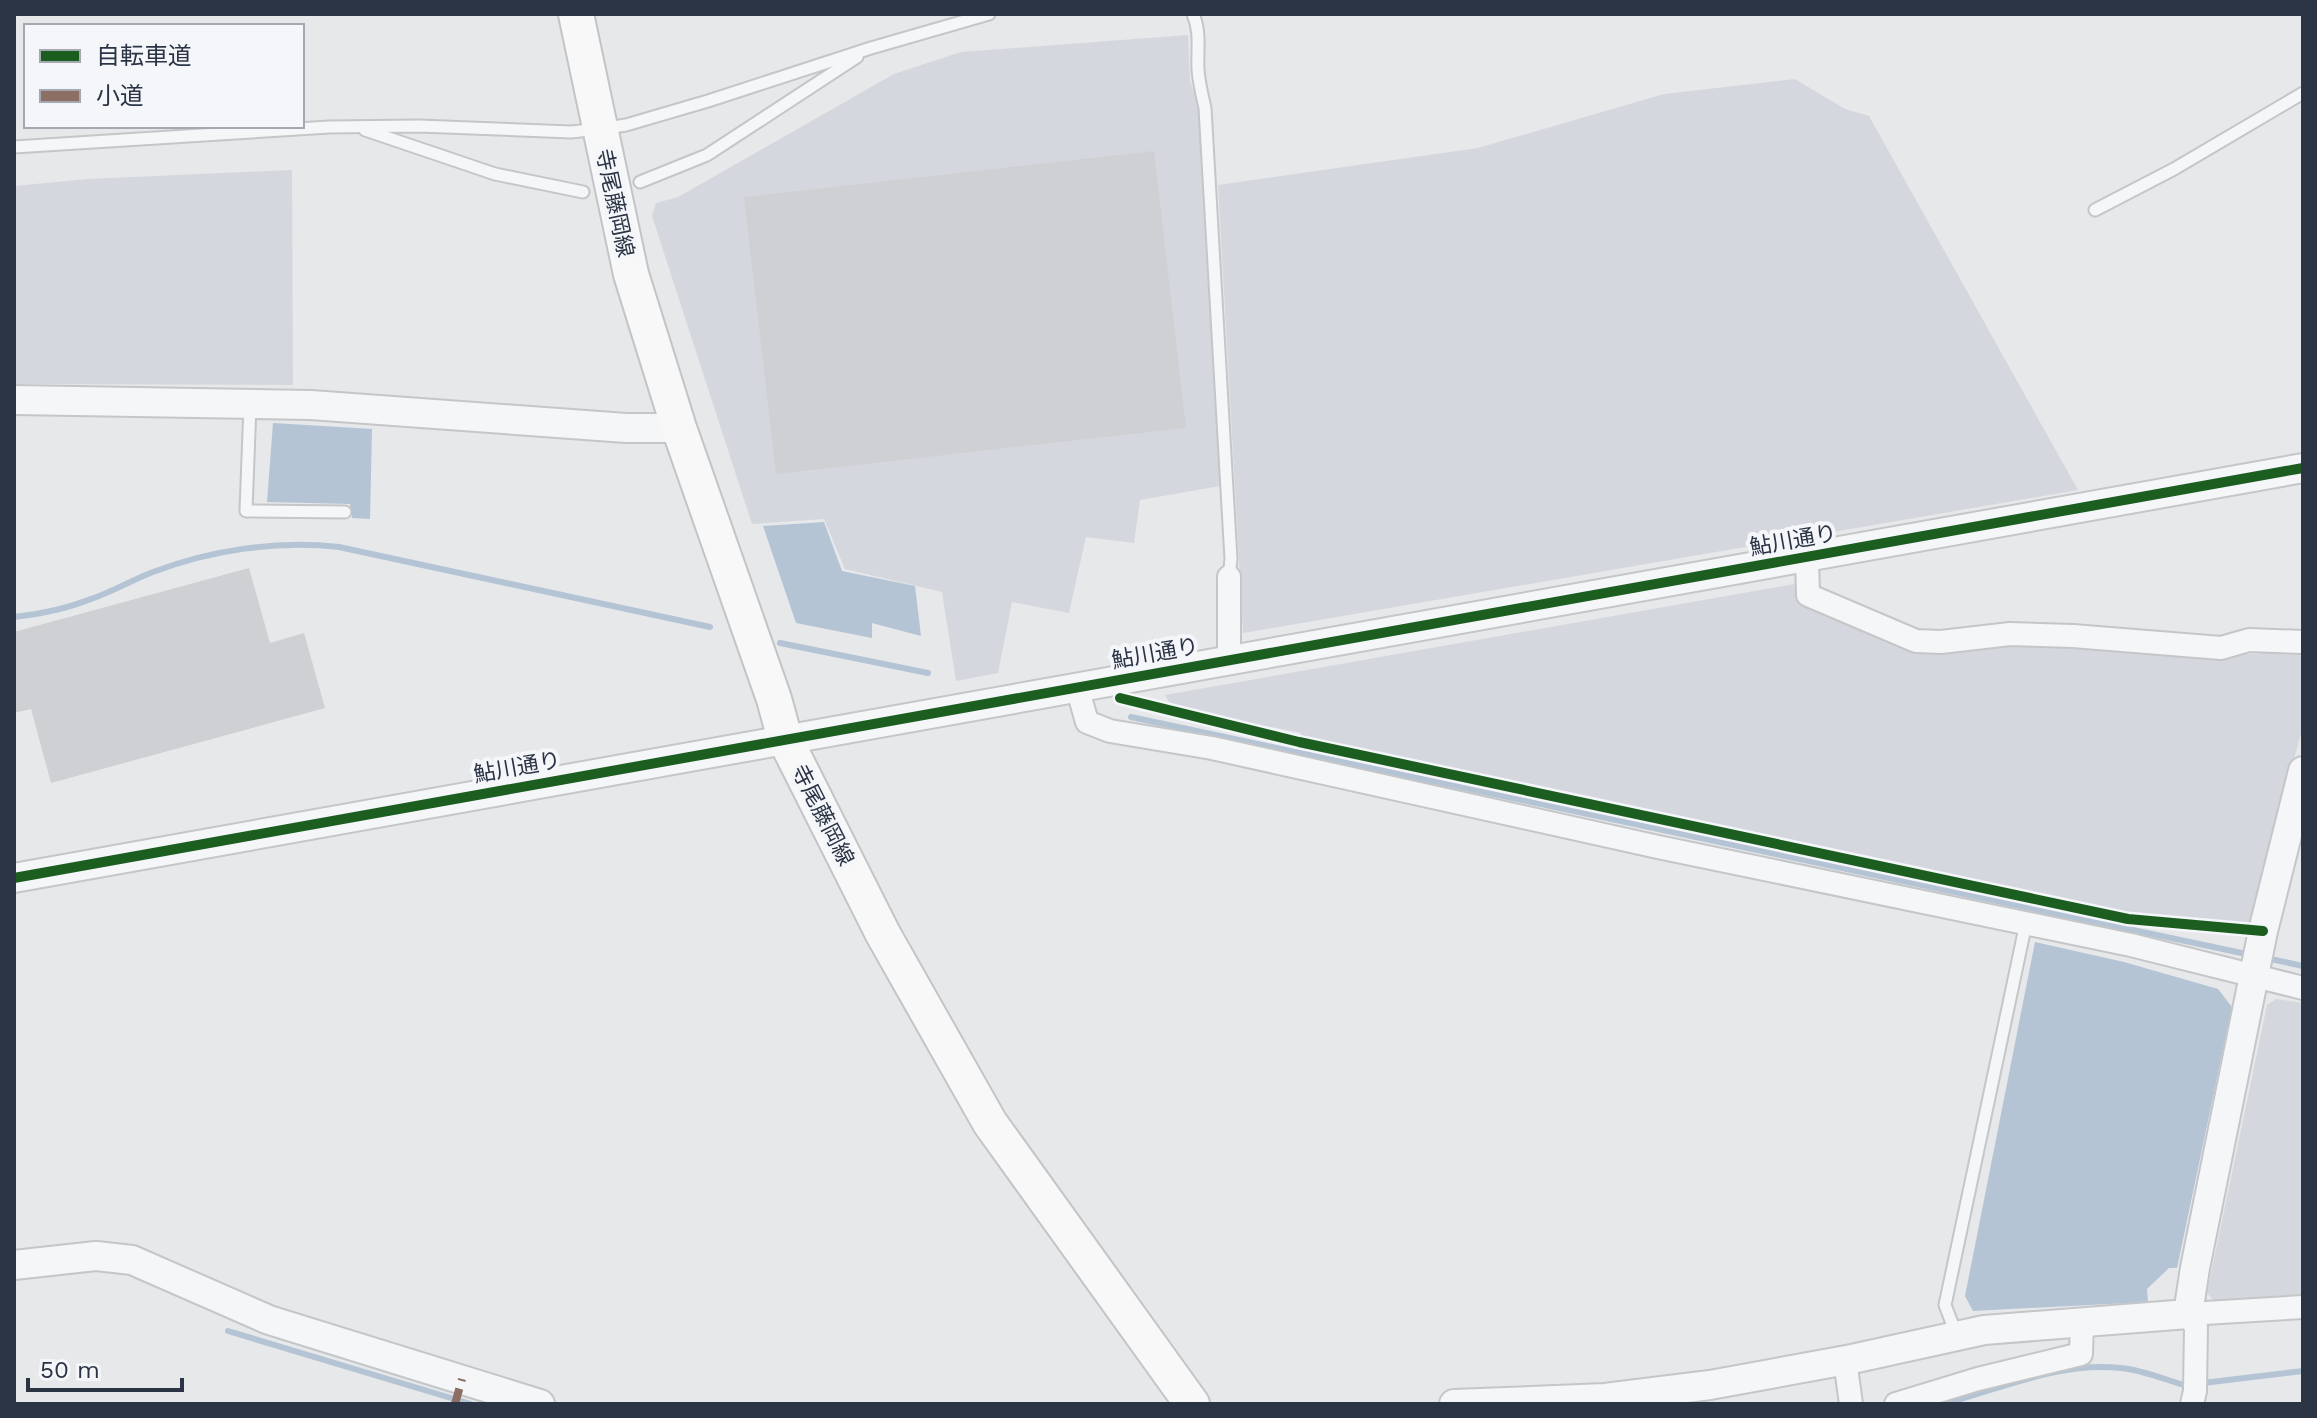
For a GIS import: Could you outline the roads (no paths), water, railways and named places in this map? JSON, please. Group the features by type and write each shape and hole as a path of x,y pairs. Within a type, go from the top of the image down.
{"main road":[{"name":"寺尾藤岡線","path":"576,14 631,274 679,428 774,699 785,739 883,934 990,1123 1192,1404"}],"street":[{"path":"14,400 311,405 626,428 679,428"},
{"name":"鮎川通り","path":"14,878 2303,468"},
{"path":"1807,558 1808,595 1916,641 1941,642 2010,634 2221,648 2249,640 2303,642"},
{"path":"1229,577 1229,660"},
{"path":"1077,687 1087,722 1110,731 1212,748 1658,847 2131,945 2256,972 2303,988"},
{"path":"2192,1404 2196,1327 2188,1314 2195,1268 2263,931 2303,771"},
{"path":"14,1265 96,1256 132,1260 269,1320 540,1404"},
{"path":"1454,1404 1605,1398 1710,1385 1984,1330 2303,1307"},
{"path":"1896,1404 1978,1379 2081,1354 2082,1322"},
{"path":"1845,1360 1851,1404"}],"lane":[{"path":"14,147 329,127 419,126 571,132 596,113 626,125 989,14"},
{"path":"1193,14 1200,30 1197,43 1198,74 1206,123 1231,559 1229,577"},
{"path":"640,182 707,155 871,48"},
{"path":"2095,210 2174,169 2303,93"},
{"path":"329,127 366,130 495,174 583,192"},
{"path":"250,404 246,511 345,512"},
{"path":"1957,1336 1945,1305 2026,923"}],"water":[{"path":"273,423 372,429 370,519 352,518 350,504 267,502"},
{"path":"824,522 842,571 915,586 921,636 872,623 872,638 796,623 763,526"},
{"path":"2035,942 2124,962 2218,989 2232,1007 2177,1268 2169,1268 2147,1289 2148,1302 1973,1311 1965,1296"}],"waterway":[{"path":"14,617 72,606 153,572 198,558 268,546 316,545 339,547 710,627"},
{"path":"780,643 928,673"},
{"path":"1131,717 2251,955"},
{"path":"2266,958 2303,966"},
{"path":"228,1331 471,1404"},
{"path":"1943,1404 2053,1372 2098,1367 2129,1369 2187,1386"},
{"path":"2203,1383 2303,1371"}]}
